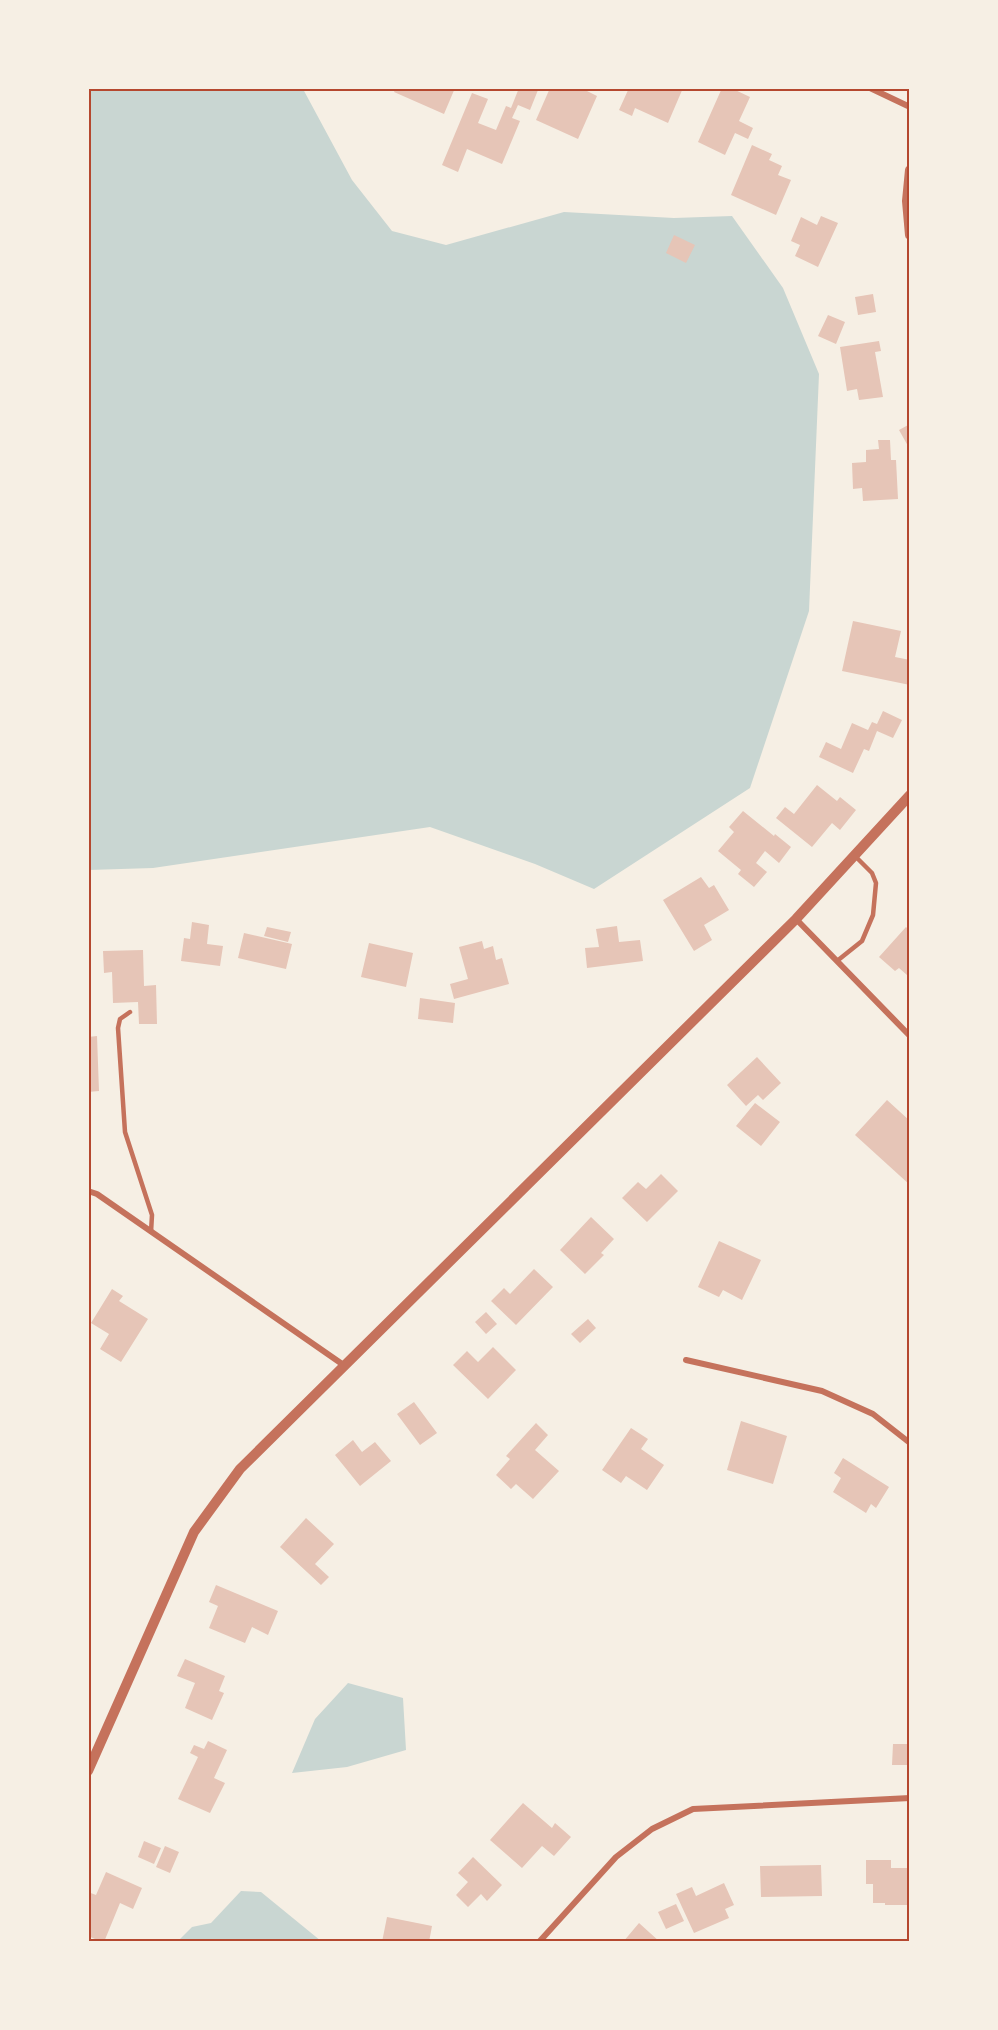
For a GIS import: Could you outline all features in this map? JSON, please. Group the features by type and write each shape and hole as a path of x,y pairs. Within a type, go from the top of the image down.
{"street":[{"path":"870,88 909,107"},
{"path":"909,170 907,201 909,235"},
{"path":"88,1771 194,1532 240,1469 796,919 909,795"},
{"path":"796,919 909,1036"},
{"path":"88,1191 97,1194 345,1366"},
{"path":"686,1360 822,1391 873,1414 909,1443"},
{"path":"539,1941 616,1857 652,1829 693,1809 909,1798"}],"lane":[{"path":"837,961 862,941 873,915 876,884 872,873 854,855"},
{"path":"130,1012 120,1019 118,1028 125,1132 152,1215 151,1232"}],"shaded area":[{"path":"88,89 303,89 352,180 392,231 446,245 564,212 674,218 732,216 783,288 819,374 809,611 750,788 594,889 535,864 430,827 153,868 89,870"},
{"path":"348,1683 403,1698 406,1750 347,1767 292,1773 315,1719"},
{"path":"241,1891 261,1892 321,1941 178,1941 192,1927 211,1923"}],"building":[{"path":"396,88 455,88 444,114 394,92"},
{"path":"519,88 538,90 530,110 518,105 512,118 520,121 502,164 467,149 458,172 442,165 472,93 488,99 478,123 496,130 506,106 511,108"},
{"path":"550,88 581,88 597,96 578,139 536,120"},
{"path":"629,88 683,88 668,123 635,108 632,116 619,110"},
{"path":"722,88 731,88 750,97 739,121 753,128 748,139 735,133 725,155 698,142"},
{"path":"752,145 772,154 769,160 782,166 778,175 791,180 776,215 731,195"},
{"path":"821,216 838,223 818,267 795,256 800,245 791,241 801,217 817,225"},
{"path":"674,235 695,245 686,263 666,253"},
{"path":"873,294 876,312 858,315 855,297"},
{"path":"828,315 845,322 836,344 818,336"},
{"path":"879,341 881,351 875,352 883,397 859,400 857,389 847,391 840,347"},
{"path":"910,424 910,445 908,446 899,430"},
{"path":"878,440 890,440 891,460 896,460 898,499 863,501 862,488 853,489 852,463 866,462 866,450 879,449"},
{"path":"853,621 901,631 895,657 910,660 910,685 842,671"},
{"path":"883,711 902,720 893,738 877,731 869,751 864,749 853,773 819,757 826,742 841,749 852,723 868,730 872,722 877,724"},
{"path":"817,785 837,801 840,797 856,810 840,830 832,823 812,847 776,818 785,807 794,814"},
{"path":"743,811 791,847 779,863 765,851 756,863 767,872 754,887 738,874 741,870 718,851 734,832 729,827"},
{"path":"701,877 709,888 714,885 729,910 704,925 712,940 694,951 663,900"},
{"path":"192,922 209,925 207,944 223,946 220,966 181,961 184,938 190,939"},
{"path":"617,926 619,942 640,940 643,961 587,968 585,948 599,947 596,929"},
{"path":"267,927 291,932 288,942 264,936"},
{"path":"906,927 910,931 910,972 907,975 899,968 895,971 879,957"},
{"path":"244,933 292,944 286,969 238,958"},
{"path":"482,941 484,949 493,946 496,960 502,958 509,984 454,999 450,984 468,979 459,947"},
{"path":"369,943 413,953 406,987 361,977"},
{"path":"143,950 144,986 156,985 157,1024 139,1024 138,1002 113,1003 112,972 104,973 103,951"},
{"path":"420,998 455,1003 453,1023 418,1019"},
{"path":"97,1036 99,1091 88,1092 88,1037"},
{"path":"757,1057 781,1083 763,1100 758,1095 746,1106 727,1085"},
{"path":"887,1100 910,1121 910,1185 855,1135"},
{"path":"755,1103 780,1122 761,1146 736,1126"},
{"path":"661,1174 678,1191 647,1222 622,1198 638,1182 646,1189"},
{"path":"591,1217 614,1239 601,1253 604,1255 585,1274 560,1250"},
{"path":"719,1241 761,1260 742,1300 723,1290 719,1297 698,1287"},
{"path":"534,1269 553,1287 516,1325 491,1301 504,1288 510,1294"},
{"path":"112,1289 123,1296 119,1301 148,1319 121,1362 100,1349 109,1334 91,1323"},
{"path":"486,1312 497,1324 486,1334 475,1322"},
{"path":"588,1319 596,1328 580,1343 571,1334"},
{"path":"493,1347 516,1370 488,1399 453,1365 467,1351 478,1362"},
{"path":"414,1402 437,1433 420,1445 397,1414"},
{"path":"741,1421 787,1436 773,1484 727,1470"},
{"path":"536,1423 548,1435 535,1450 559,1471 533,1499 516,1484 511,1489 496,1475 510,1459 506,1456"},
{"path":"631,1428 648,1439 641,1449 664,1465 647,1490 626,1476 621,1483 602,1470"},
{"path":"353,1440 362,1452 375,1442 391,1461 360,1486 335,1455"},
{"path":"843,1458 889,1487 876,1508 871,1504 866,1513 833,1492 841,1478 834,1473"},
{"path":"306,1518 334,1544 315,1564 329,1577 321,1585 280,1547"},
{"path":"216,1585 278,1611 268,1635 252,1627 245,1643 209,1628 218,1606 209,1602"},
{"path":"185,1659 225,1676 219,1691 224,1693 212,1720 185,1708 195,1683 177,1676"},
{"path":"208,1741 227,1750 214,1778 225,1783 210,1813 178,1799 198,1757 190,1753 194,1745 204,1749"},
{"path":"893,1744 910,1744 910,1765 892,1765"},
{"path":"523,1803 552,1828 555,1823 571,1837 554,1856 542,1846 522,1868 490,1840"},
{"path":"144,1841 161,1848 154,1864 138,1857"},
{"path":"165,1846 179,1852 170,1873 156,1867"},
{"path":"473,1857 502,1885 487,1901 481,1894 468,1907 456,1895 468,1882 458,1873"},
{"path":"866,1860 891,1860 891,1868 910,1868 910,1905 873,1903 873,1884 866,1884"},
{"path":"821,1865 822,1896 761,1897 760,1866"},
{"path":"106,1872 142,1888 133,1909 120,1903 104,1942 102,1942 88,1936 88,1892 96,1895"},
{"path":"724,1883 734,1905 725,1909 729,1918 694,1933 676,1894 692,1887 696,1896"},
{"path":"676,1904 684,1921 666,1929 658,1912"},
{"path":"387,1917 432,1926 429,1942 382,1942"},
{"path":"639,1923 660,1942 623,1942"}]}
